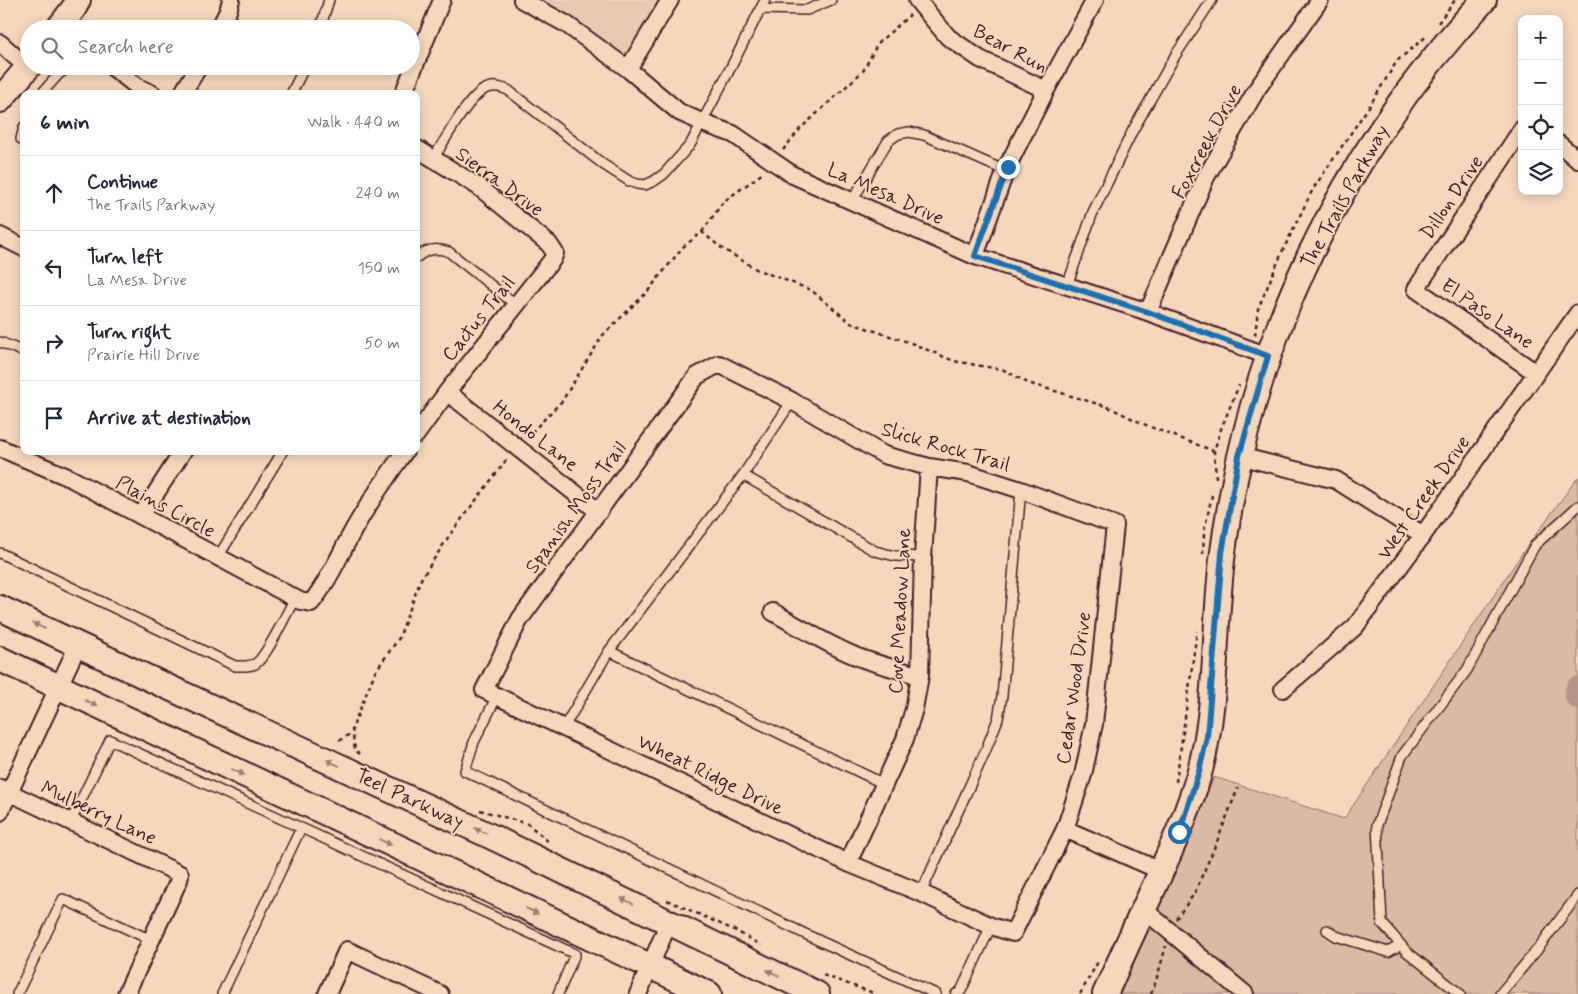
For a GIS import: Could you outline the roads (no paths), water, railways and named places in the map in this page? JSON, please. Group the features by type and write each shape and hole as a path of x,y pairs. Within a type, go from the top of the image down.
{"main road":[{"path":"65,20 78,0"},
{"name":"The Trails Parkway","path":"1105,994 1179,832 1190,804 1199,772 1207,737 1222,553 1239,456 1268,356 1312,248 1363,156 1392,111 1416,79 1451,35 1484,0"},
{"path":"0,100 22,75"},
{"name":"Teel Parkway","path":"0,608 488,835 817,994"},
{"path":"0,659 709,994"}],"street":[{"path":"224,20 231,0"},
{"path":"420,53 442,0"},
{"name":"La Mesa Drive","path":"522,0 566,24 628,69 679,112 733,134 793,175 975,256 1148,312 1268,356"},
{"path":"628,69 670,0"},
{"path":"975,256 1006,171 1046,90 1095,0"},
{"name":"Foxcreek Drive","path":"1148,312 1206,177 1257,89 1320,0"},
{"name":"Bear Run","path":"919,3 948,37 980,59 1046,90"},
{"path":"0,43 20,60"},
{"path":"123,75 144,90"},
{"path":"184,90 194,75"},
{"path":"405,90 411,75"},
{"name":"Dillon Drive","path":"1416,289 1518,135"},
{"path":"1563,147 1578,160"},
{"name":"Sierra Drive","path":"420,151 479,187 549,244 555,253"},
{"path":"0,236 20,246"},
{"name":"Cactus Trail","path":"420,429 447,392 552,260 555,253"},
{"name":"El Paso Lane","path":"1416,289 1536,373"},
{"name":"West Creek Drive","path":"1283,689 1355,627 1423,536 1578,313"},
{"name":"Slick Rock Trail","path":"718,364 792,401 884,455 929,467 968,473 1022,490 1115,525"},
{"name":"Spanish Moss Trail","path":"491,693 520,619 697,376 718,364"},
{"name":"Hondo Lane","path":"447,392 599,512"},
{"name":"Plains Circle","path":"0,448 70,478 300,601 311,603 322,590 355,527 375,494 402,455"},
{"path":"141,516 180,455"},
{"path":"1239,456 1336,480 1423,536"},
{"name":"Cove Meadow Lane","path":"848,863 905,739 914,709 920,676 923,557 929,467"},
{"name":"Cedar Wood Drive","path":"1013,933 1065,829 1083,774 1094,724 1115,525"},
{"path":"773,612 819,639 853,655 920,676"},
{"path":"0,812 4,790 58,688 78,645"},
{"name":"Wheat Ridge Drive","path":"491,693 848,863 921,893 991,926 1013,933"},
{"name":"Mulberry Lane","path":"4,790 180,874 151,940"},
{"path":"1065,829 1161,871"},
{"path":"1143,910 1245,994"},
{"path":"638,994 669,922"},
{"path":"126,994 151,940"},
{"path":"327,994 347,950 433,992"}],"lane":[{"path":"323,20 329,0"},
{"path":"433,159 472,100 487,88 496,86 508,90 604,165 637,184 646,185 664,174 690,144 762,4 807,10 831,0"},
{"path":"1067,286 1093,212 1133,130 1175,56 1212,0"},
{"path":"45,90 58,75"},
{"path":"293,90 300,75"},
{"path":"852,201 888,141 898,134 909,132 924,135 1006,171"},
{"path":"420,255 431,249 439,248 448,252 516,305"},
{"path":"0,342 20,350"},
{"path":"564,727 609,651 743,475 792,401"},
{"path":"218,557 281,455"},
{"path":"743,475 875,551 895,556 923,557"},
{"path":"921,893 998,719 1002,696 1022,490"},
{"path":"1460,994 1406,951 1382,922 1377,825 1402,756 1468,670 1535,545 1578,506"},
{"path":"0,554 235,666 247,667 257,663 265,653 295,598"},
{"path":"609,651 884,784"},
{"path":"491,693 465,772 813,938 936,994"},
{"path":"71,822 110,740 575,954 558,994"},
{"path":"222,994 301,828"},
{"path":"1500,994 1537,950 1578,895"},
{"path":"17,994 63,899 151,940"},
{"path":"956,994 961,992 991,926"},
{"path":"1327,930 1336,936 1388,952 1401,945"}],"waterway":[{"path":"1578,689 1578,697"}]}
